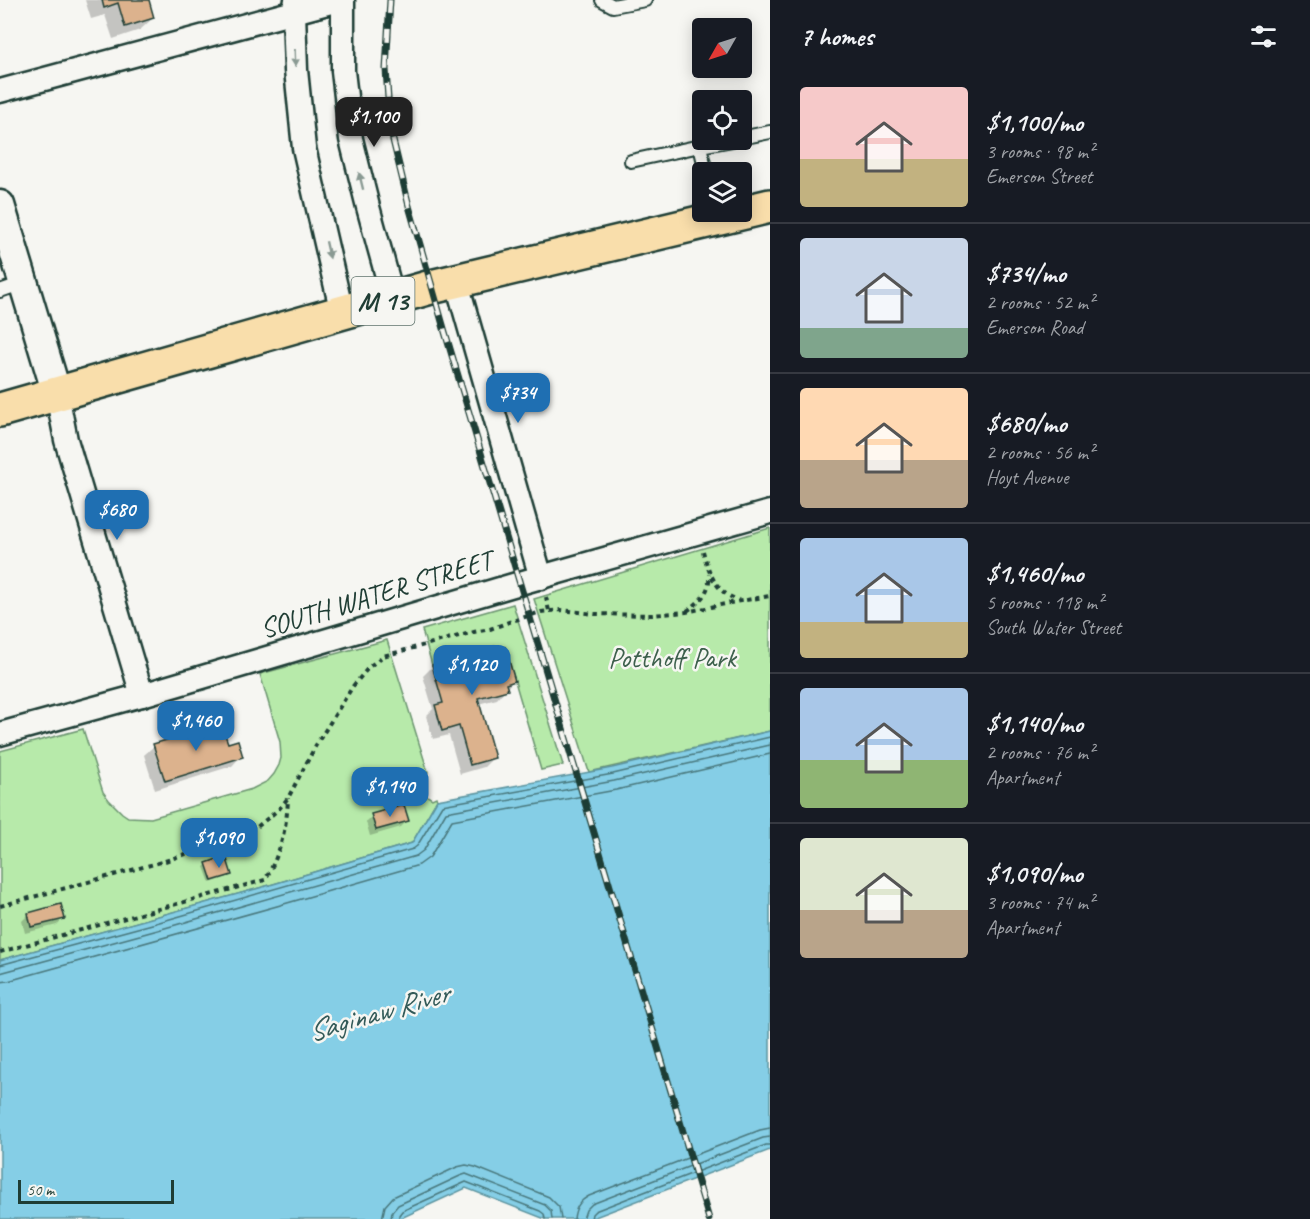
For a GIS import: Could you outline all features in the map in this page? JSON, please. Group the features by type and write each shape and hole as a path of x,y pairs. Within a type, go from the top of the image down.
{"main road":[{"name":"M 13","path":"752,209 770,206"},
{"name":"M 13","path":"0,410 456,280 692,221"}],"street":[{"path":"0,91 295,6 341,0 343,71 351,139 393,298"},
{"path":"295,6 296,70 304,148 342,313"},
{"path":"0,205 12,287 57,394 66,440 142,695"},
{"path":"456,280 541,578"},
{"name":"SOUTH WATER STREET","path":"0,734 142,695 770,512"}],"lane":[{"path":"602,0 613,6 645,0"},
{"path":"752,136 770,132"},
{"path":"631,161 692,148"}],"path":[{"path":"686,612 698,603 708,588 710,580 698,532"},
{"path":"708,570 717,586 725,593 742,601"},
{"path":"0,906 165,861 236,837 257,827 279,809 288,798 316,746 353,686 369,667 383,656 490,629 541,612 561,610 632,615 686,612 770,597"},
{"path":"0,952 265,880 281,847 286,827 288,798"}],"green space":[{"name":"Potthoff Park","path":"770,528 770,731 589,772 534,599"},
{"path":"513,604 563,765 541,770 505,647 498,649 496,646 432,665 422,630"},
{"path":"387,640 428,772 420,781 424,794 432,799 436,797 437,800 412,843 0,960 0,751 83,729 103,792 109,800 128,817 151,818 252,789 268,781 274,774 281,758 280,742 260,674"}],"water":[{"name":"Saginaw River","path":"770,731 770,1150 590,1219 545,1219 466,1188 399,1219 0,1219 0,960 412,843 437,800 612,768"}],"building":[{"path":"102,0 149,0 154,18 125,27 118,3 104,8"},
{"path":"497,646 498,649 505,647 515,681 506,684 508,690 478,698 495,758 470,765 459,726 442,731 435,705 443,703 432,665"},
{"path":"221,724 228,743 238,740 243,757 165,781 153,744"},
{"path":"404,805 409,821 376,830 371,814"},
{"path":"226,856 232,875 212,881 206,863"},
{"path":"61,904 65,919 31,927 28,913"}],"railway":[{"path":"390,0 386,69 390,128 409,206 709,1219"}]}
